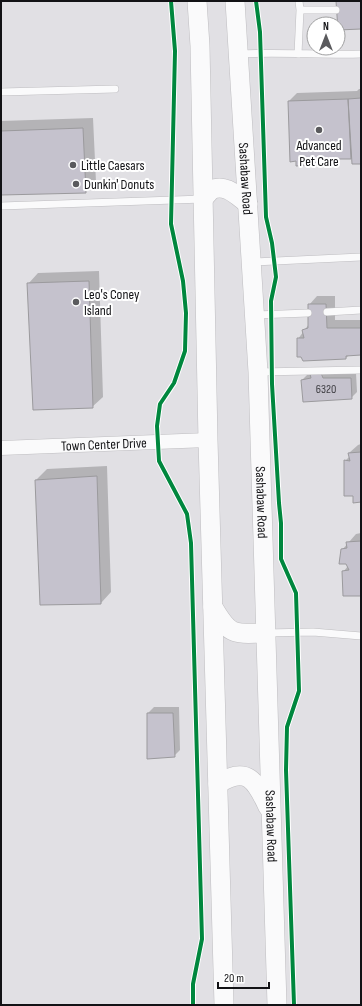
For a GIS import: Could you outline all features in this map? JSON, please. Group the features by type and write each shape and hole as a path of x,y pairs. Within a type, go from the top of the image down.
{"main road":[{"path":"197,1 200,46 212,605 224,1005"},
{"name":"Sashabaw Road","path":"235,1 258,372 277,1005"},
{"path":"203,199 211,190 225,188 230,190 248,204"},
{"path":"212,605 224,625 233,632 242,634 266,633"},
{"path":"218,784 233,776 250,779 259,787 271,814"}],"street":[{"name":"Town Center Drive","path":"1,448 208,440"}],"lane":[{"path":"298,54 299,1"},
{"path":"300,10 336,10"},
{"path":"238,54 361,54"},
{"path":"1,92 115,89"},
{"path":"1,206 203,199"},
{"path":"252,262 361,256"},
{"path":"327,312 361,310"},
{"path":"255,315 308,313"},
{"path":"258,372 361,370"},
{"path":"266,633 313,632 361,636"}],"building":[{"path":"336,1 361,1 361,29 346,30 346,16 337,16"},
{"path":"361,98 361,164 352,164 348,99"},
{"name":"Advanced Pet Care","path":"348,99 351,159 334,159 335,164 296,166 296,161 290,162 288,101"},
{"path":"83,128 86,193 1,195 1,131"},
{"path":"89,281 93,408 33,410 27,283"},
{"path":"308,304 326,304 327,328 361,328 361,355 346,356 346,359 303,361 301,357 297,357 297,338 304,338 302,330 308,328"},
{"path":"321,373 323,378 351,378 352,399 303,402 301,380 311,378 310,374"},
{"path":"361,452 361,502 353,503 353,496 344,496 344,460 350,461 348,453"},
{"path":"97,476 101,604 40,605 35,480"},
{"path":"361,541 361,596 343,596 342,571 349,570 346,564 339,564 341,549 347,548 346,542"},
{"path":"147,713 173,713 175,757 147,759"}],"cycle path":[{"path":"171,1 175,51 171,224 183,281 186,313 185,351 174,383 160,404 157,426 159,461 187,514 191,543 202,939 193,984 193,1005"},
{"path":"256,1 260,32 266,217 272,243 276,277 271,301 272,384 281,523 281,559 296,593 299,691 287,727 286,770 294,1005"}],"place":[{"name":"Advanced Pet Care","path":"319,130"},
{"name":"Little Caesars","path":"73,165"},
{"name":"Dunkin' Donuts","path":"76,184"},
{"name":"Leo's Coney Island","path":"76,302"}]}
